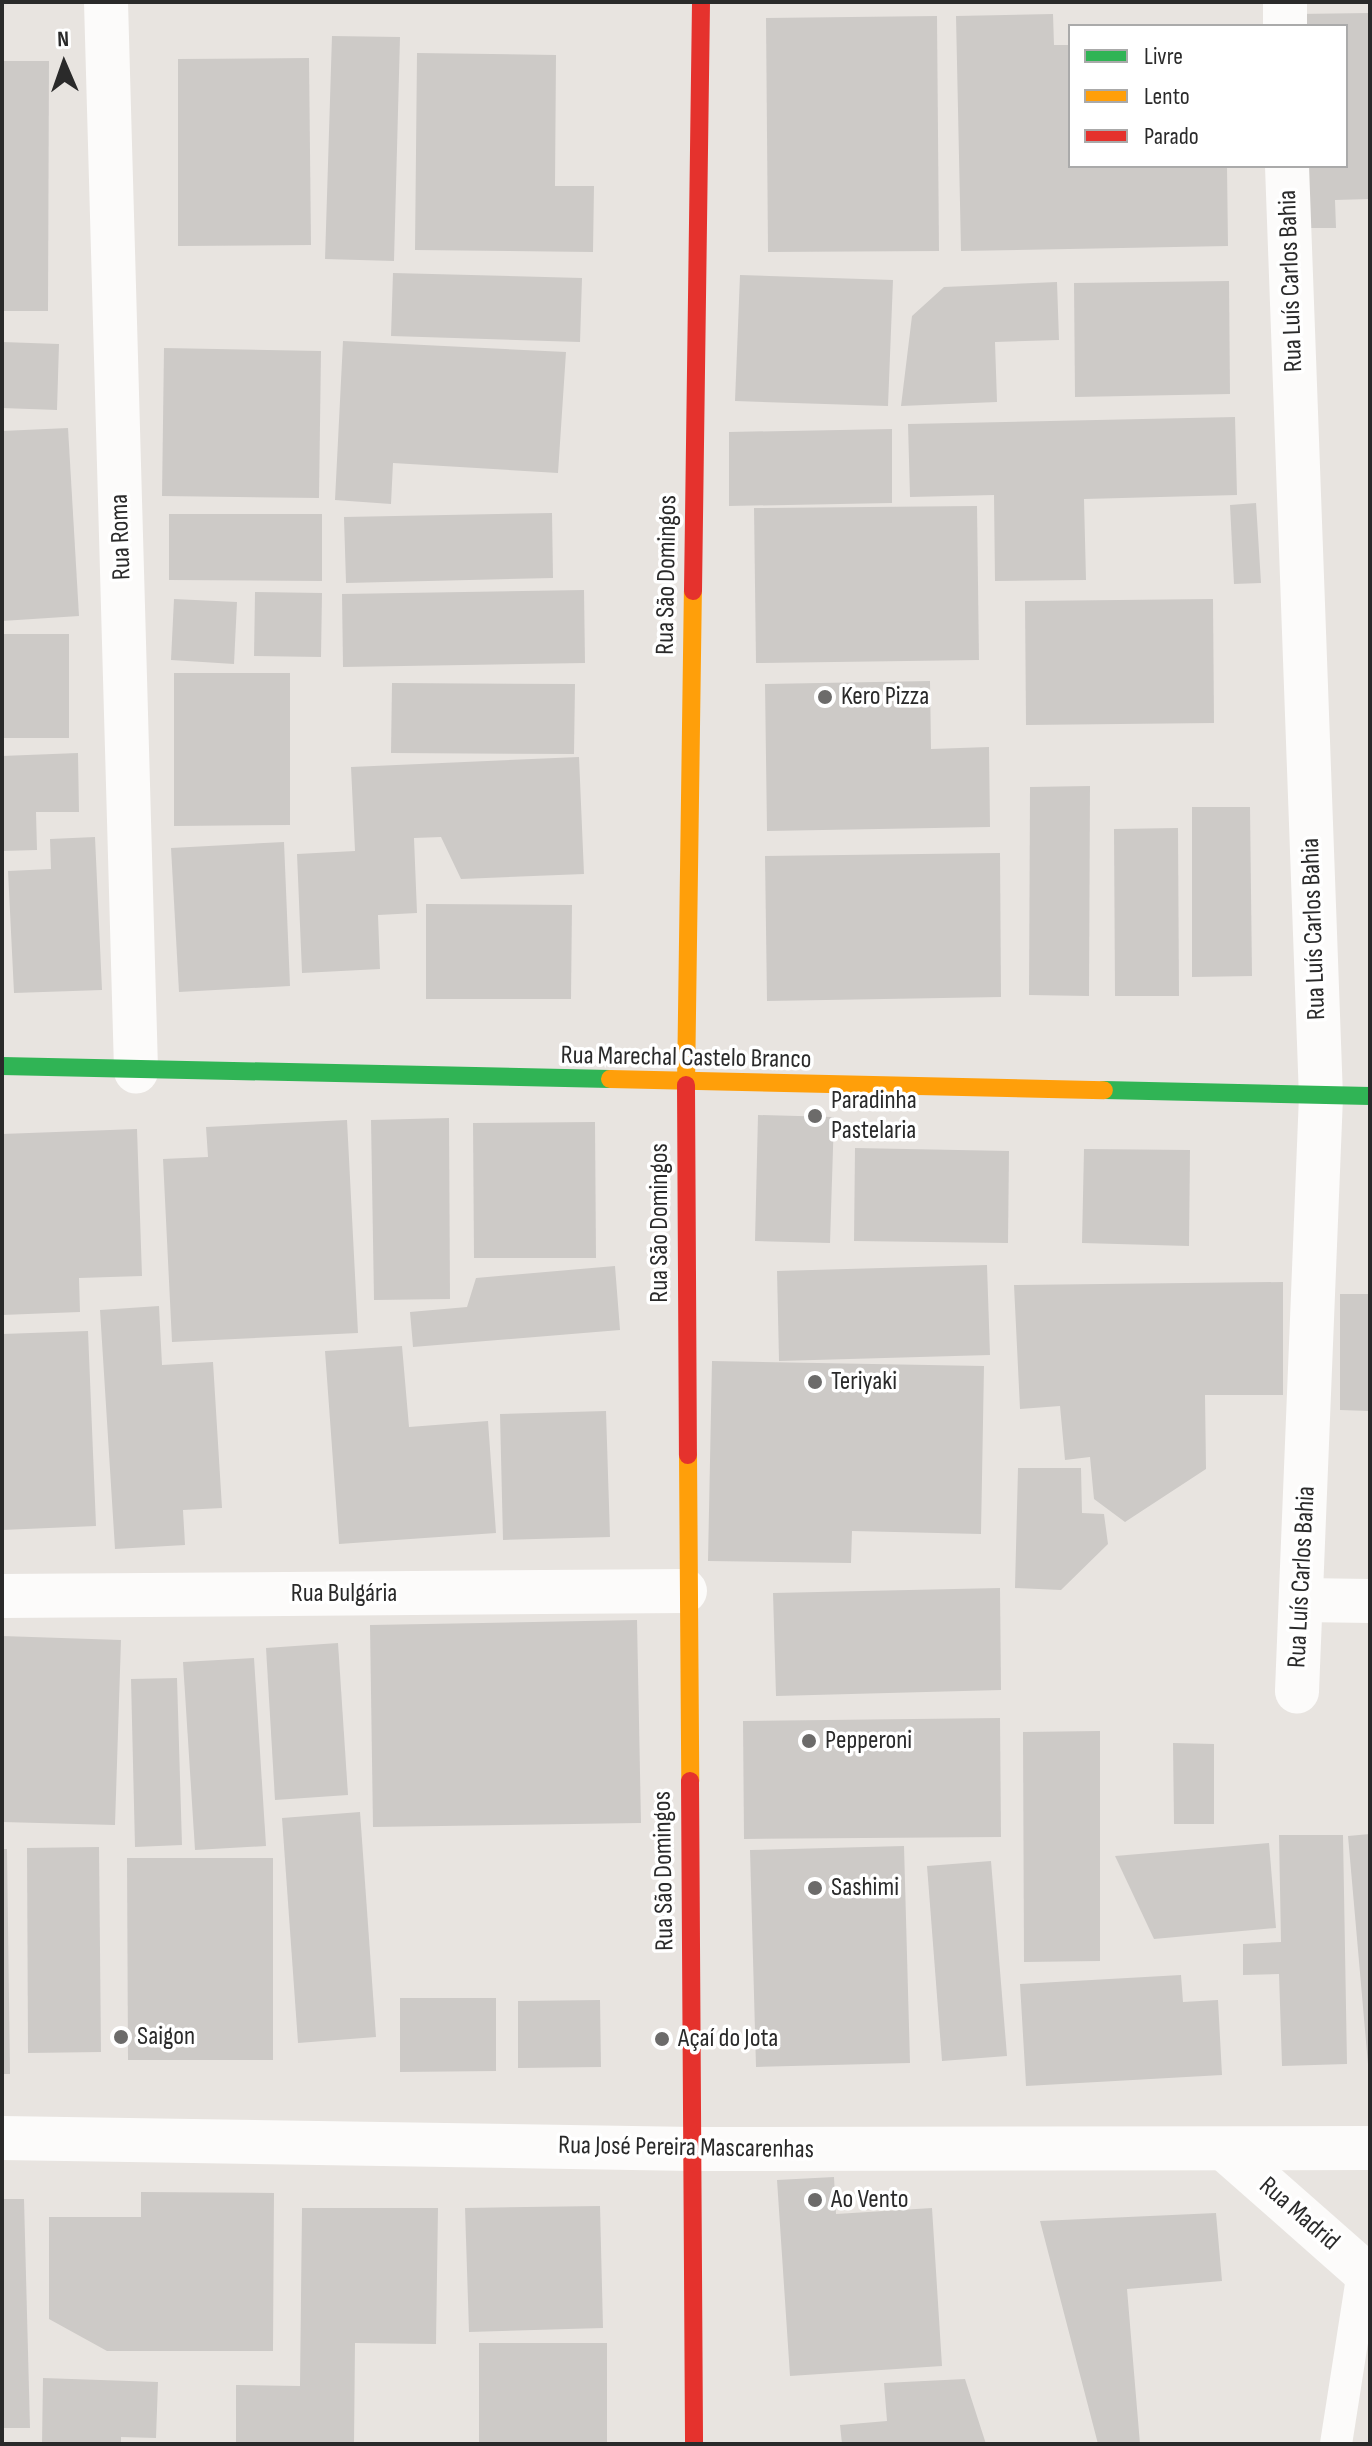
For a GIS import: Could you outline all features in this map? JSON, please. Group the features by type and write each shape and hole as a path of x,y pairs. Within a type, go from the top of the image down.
{"street":[{"name":"Rua Roma","path":"106,2 136,1072"},
{"name":"Rua São Domingos","path":"694,2444 694,2149 685,1591 686,1085 701,2"},
{"path":"1285,2 1285,24"},
{"name":"Rua Luís Carlos Bahia","path":"1287,168 1321,1096 1297,1692"},
{"name":"Rua Marechal Castelo Branco","path":"2,1066 686,1085 1370,1096"},
{"name":"Rua Bulgária","path":"2,1596 685,1591"},
{"path":"1303,1600 1370,1601"},
{"name":"Rua José Pereira Mascarenhas","path":"2,2138 694,2149 1228,2152 1370,2148"},
{"name":"Rua Madrid","path":"1228,2152 1367,2274"}],"lane":[{"path":"1336,2444 1367,2274"}],"building":[{"path":"1370,13 1370,199 1335,200 1336,228 1300,228 1299,168 1348,168 1348,24 1297,24 1297,14"},
{"path":"1053,14 1054,45 1068,45 1068,168 1227,168 1228,246 961,251 956,16"},
{"path":"937,16 939,251 768,252 766,18"},
{"path":"332,36 400,37 394,261 325,259"},
{"path":"417,53 556,55 555,186 594,186 593,252 415,250"},
{"path":"309,58 311,245 178,246 178,59"},
{"path":"2,61 49,61 48,311 2,311"},
{"path":"393,273 582,278 580,342 391,336"},
{"path":"740,275 893,280 888,406 735,401"},
{"path":"1229,281 1230,394 1075,397 1074,283"},
{"path":"1057,282 1059,340 995,342 997,402 901,406 912,316 944,287"},
{"path":"343,341 566,352 558,473 393,463 391,504 335,500"},
{"path":"2,342 59,344 57,410 2,408"},
{"path":"164,348 321,351 319,498 162,496"},
{"path":"1235,417 1237,495 1084,499 1086,580 995,581 994,495 910,497 908,424"},
{"path":"68,428 79,616 2,621 2,431"},
{"path":"892,429 892,503 729,506 729,432"},
{"path":"1256,503 1261,583 1234,584 1230,505"},
{"path":"977,506 979,660 756,663 754,508"},
{"path":"552,513 553,578 346,583 344,517"},
{"path":"169,514 322,514 322,581 169,580"},
{"path":"584,590 585,663 343,667 342,594"},
{"path":"255,592 322,593 321,657 254,656"},
{"path":"174,599 237,602 234,664 171,660"},
{"path":"1213,599 1214,723 1026,725 1025,601"},
{"path":"2,634 69,634 69,738 2,738"},
{"path":"174,673 290,673 290,825 174,826"},
{"path":"930,681 931,749 989,747 990,827 767,831 765,684"},
{"path":"392,683 575,684 574,754 391,753"},
{"path":"78,753 79,812 36,812 37,850 2,851 2,756"},
{"path":"579,757 584,874 461,879 441,837 414,838 417,913 378,915 380,969 302,973 297,854 355,851 351,767"},
{"path":"1090,786 1089,996 1029,995 1030,787"},
{"path":"1192,807 1250,807 1252,976 1192,977"},
{"path":"1178,828 1179,996 1115,996 1114,829"},
{"path":"95,837 102,990 14,993 8,871 51,869 50,839"},
{"path":"284,842 290,986 179,992 171,848"},
{"path":"1000,853 1001,997 767,1001 765,856"},
{"path":"426,904 572,905 571,999 426,999"},
{"path":"758,1115 834,1117 830,1243 755,1241"},
{"path":"449,1118 450,1299 374,1300 371,1120"},
{"path":"347,1120 358,1333 172,1342 163,1159 208,1157 206,1127"},
{"path":"595,1122 596,1258 474,1258 473,1123"},
{"path":"137,1129 142,1276 79,1278 80,1312 2,1315 2,1134"},
{"path":"855,1148 1009,1151 1008,1243 854,1241"},
{"path":"1084,1149 1190,1150 1189,1246 1082,1243"},
{"path":"987,1265 990,1355 779,1361 777,1271"},
{"path":"615,1266 620,1330 413,1347 410,1312 467,1307 476,1278"},
{"path":"1283,1282 1283,1395 1205,1395 1206,1469 1125,1522 1094,1499 1090,1457 1065,1460 1060,1406 1020,1409 1014,1285"},
{"path":"1340,1294 1370,1294 1370,1411 1340,1410"},
{"path":"159,1306 162,1365 213,1362 222,1508 183,1510 185,1545 115,1549 100,1310"},
{"path":"88,1331 96,1526 2,1530 2,1334"},
{"path":"402,1346 409,1427 488,1421 496,1533 339,1544 325,1351"},
{"path":"712,1361 984,1366 981,1534 852,1531 851,1563 708,1561"},
{"path":"606,1411 610,1537 503,1540 500,1414"},
{"path":"1018,1468 1081,1468 1082,1513 1104,1514 1108,1544 1061,1590 1015,1588"},
{"path":"1000,1588 1001,1690 776,1696 773,1593"},
{"path":"637,1620 641,1823 373,1827 370,1625"},
{"path":"2,1636 121,1640 115,1825 2,1822"},
{"path":"338,1643 348,1795 275,1800 266,1648"},
{"path":"254,1658 266,1846 195,1850 183,1662"},
{"path":"177,1678 182,1845 135,1847 131,1679"},
{"path":"1000,1718 1001,1837 744,1839 743,1721"},
{"path":"1100,1731 1100,1961 1024,1962 1023,1732"},
{"path":"1173,1743 1214,1744 1214,1824 1174,1824"},
{"path":"360,1812 376,2037 298,2043 282,1818"},
{"path":"1370,1834 1370,2064 1368,2064 1348,1836"},
{"path":"1279,1835 1343,1835 1347,2064 1282,2066 1279,1974 1243,1975 1243,1944 1281,1942"},
{"path":"1269,1843 1276,1928 1154,1939 1115,1856"},
{"path":"904,1846 910,2063 756,2067 750,1850"},
{"path":"99,1847 101,2052 28,2053 27,1848"},
{"path":"2,1849 7,1849 10,2074 2,2074"},
{"path":"127,1858 273,1858 273,2060 128,2060"},
{"path":"991,1861 1007,2056 942,2061 927,1866"},
{"path":"1181,1975 1183,2002 1218,2000 1222,2075 1026,2086 1020,1984"},
{"path":"400,1998 496,1998 496,2071 400,2072"},
{"path":"600,2000 601,2067 518,2068 518,2001"},
{"path":"834,2177 836,2214 932,2208 942,2366 790,2376 777,2180"},
{"path":"141,2192 274,2193 273,2351 107,2351 49,2319 49,2217 141,2217"},
{"path":"2,2199 24,2199 30,2428 2,2428"},
{"path":"600,2206 603,2328 469,2332 465,2208"},
{"path":"302,2208 438,2208 436,2344 355,2343 354,2444 236,2444 236,2385 300,2386"},
{"path":"1216,2213 1222,2281 1127,2289 1140,2444 1098,2444 1040,2221"},
{"path":"479,2343 607,2343 607,2444 479,2444"},
{"path":"43,2378 158,2382 156,2438 121,2437 121,2444 42,2444"},
{"path":"965,2379 986,2444 842,2444 840,2425 887,2421 884,2383"}],"traffic: fast":[{"path":"2,1066 610,1079"},
{"path":"1104,1090 1370,1096"}],"traffic: slow":[{"path":"686,1085 693,591"},
{"path":"610,1079 1104,1090"},
{"path":"688,1455 690,1781"}],"traffic: jam":[{"path":"693,591 701,2"},
{"path":"686,1085 688,1455"},
{"path":"690,1781 694,2444"}],"place":[{"name":"Kero Pizza","path":"825,697"},
{"name":"Paradinha Pastelaria","path":"815,1116"},
{"name":"Teriyaki","path":"815,1382"},
{"name":"Pepperoni","path":"809,1741"},
{"name":"Sashimi","path":"815,1888"},
{"name":"Saigon","path":"121,2037"},
{"name":"Açaí do Jota","path":"662,2039"},
{"name":"Ao Vento","path":"815,2200"}]}
